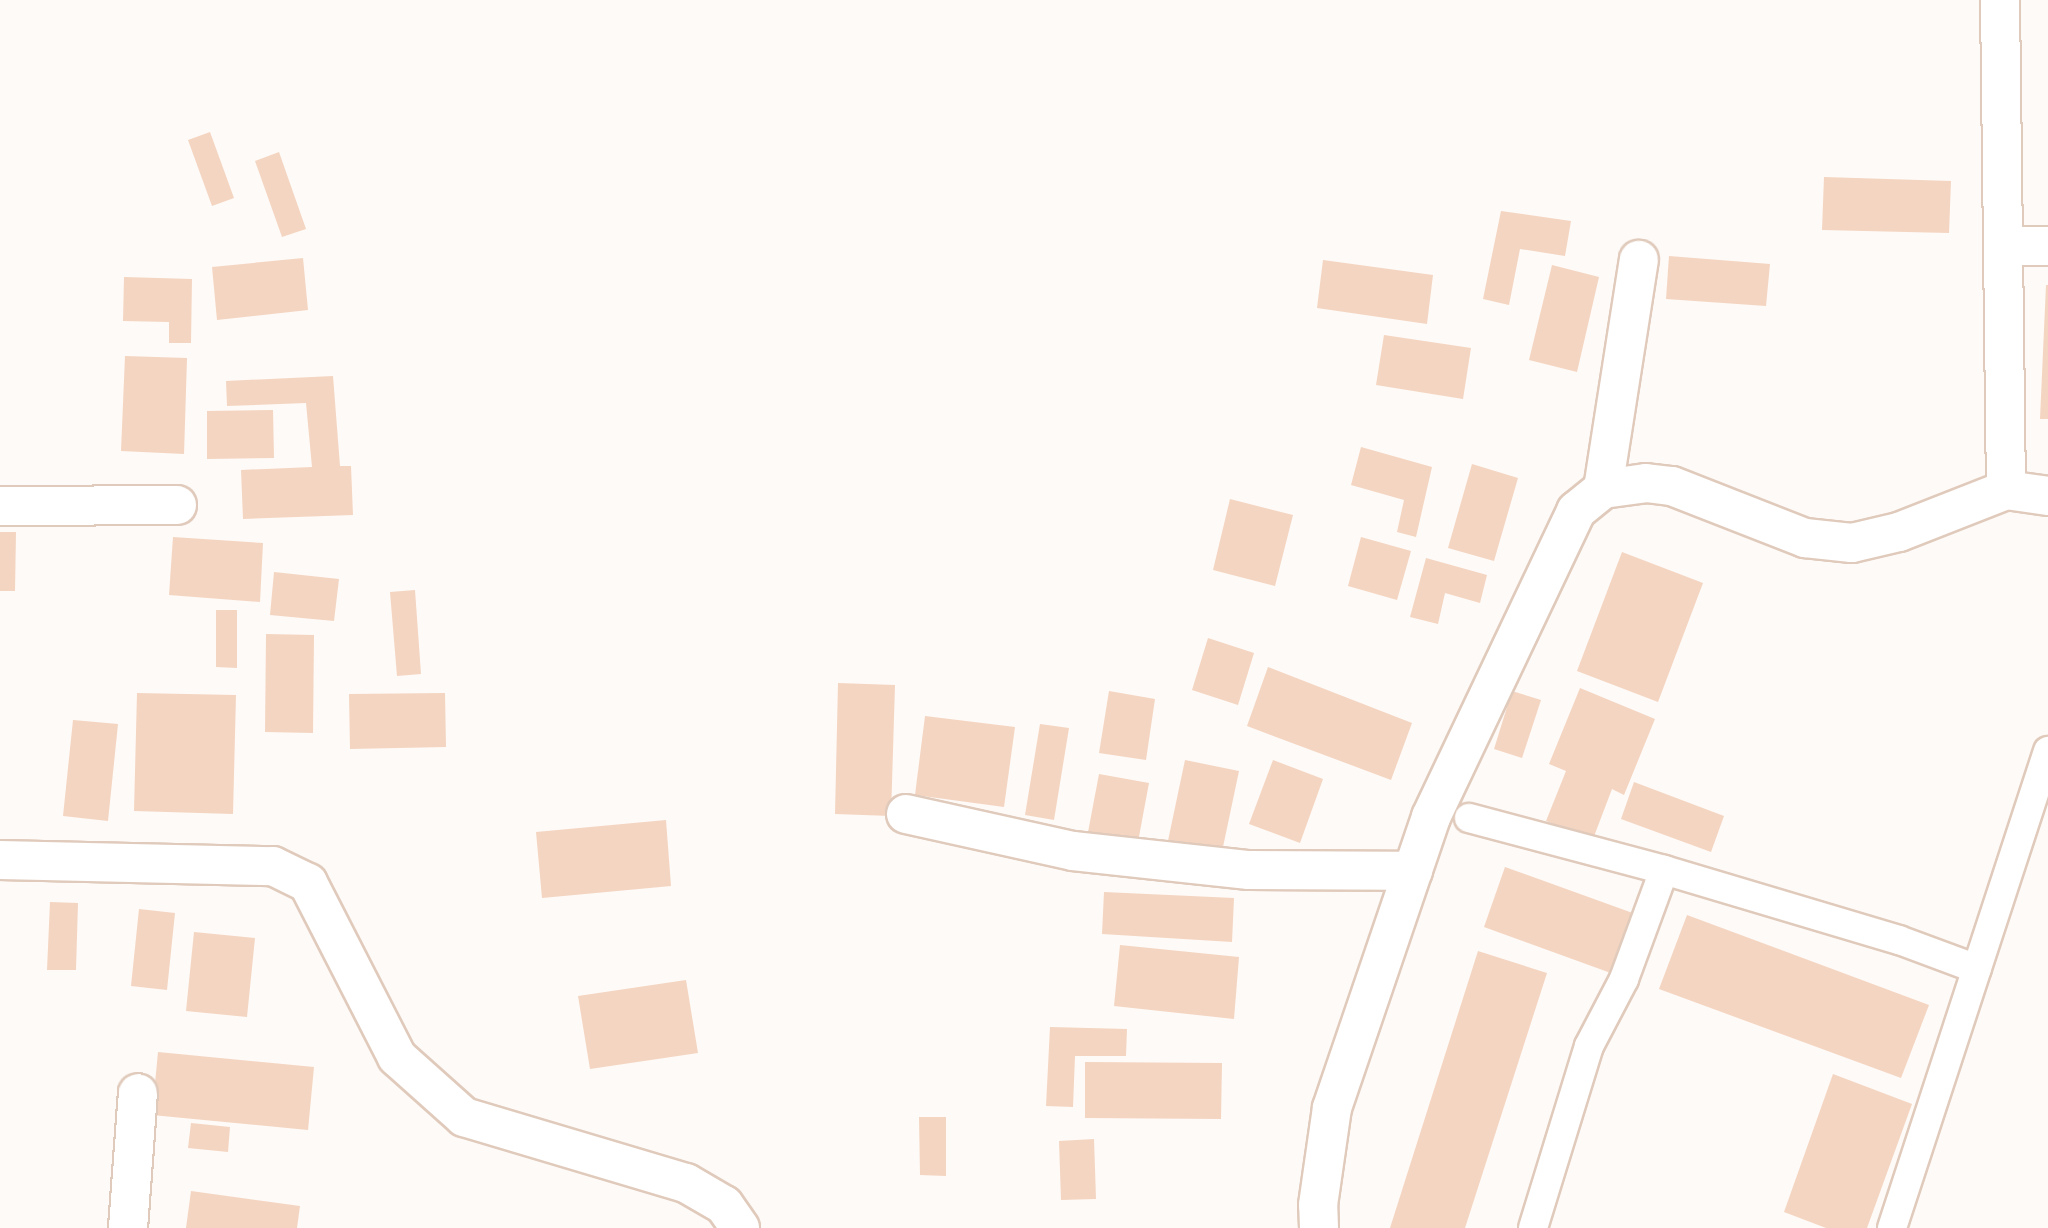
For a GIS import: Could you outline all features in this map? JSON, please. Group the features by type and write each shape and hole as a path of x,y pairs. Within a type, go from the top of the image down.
{"street":[{"path":"2000,0 2006,490"},
{"path":"2003,246 2048,246"},
{"path":"1603,489 1639,260"},
{"path":"1319,1228 1318,1205 1332,1108 1431,817 1576,510 1603,489 1646,483 1672,486 1805,538 1852,543 1899,532 2006,490 2048,496"},
{"path":"0,506 177,505"},
{"path":"906,814 1073,851 1249,870 1413,871"},
{"path":"0,860 273,866 308,883 397,1057 455,1110 464,1117 686,1183 724,1205 740,1228"},
{"path":"128,1228 138,1093"}],"lane":[{"path":"1892,1228 2048,751"},
{"path":"1469,818 1664,870 1899,940 1978,969"},
{"path":"1533,1228 1589,1046 1624,979 1664,870"}],"building":[{"path":"210,132 234,198 212,206 188,140"},
{"path":"279,152 306,229 282,237 255,161"},
{"path":"1824,177 1951,181 1949,233 1822,230"},
{"path":"1501,211 1571,221 1565,256 1520,249 1509,305 1483,299"},
{"path":"1669,256 1770,264 1766,306 1666,299"},
{"path":"303,258 308,310 217,320 212,267"},
{"path":"1323,260 1433,275 1427,324 1317,308"},
{"path":"1552,265 1599,277 1577,372 1529,360"},
{"path":"124,277 192,279 191,343 169,343 169,322 123,321"},
{"path":"2046,285 2048,419 2040,419"},
{"path":"1384,335 1471,348 1463,399 1376,385"},
{"path":"125,356 187,358 184,454 121,451"},
{"path":"333,376 340,466 351,466 353,515 243,519 241,470 312,467 306,403 227,406 226,381"},
{"path":"273,410 274,458 207,459 207,411"},
{"path":"1361,447 1432,467 1416,537 1397,532 1404,500 1351,485"},
{"path":"1472,464 1518,478 1494,561 1448,548"},
{"path":"1230,499 1293,515 1275,586 1213,570"},
{"path":"0,532 16,532 15,591 0,591"},
{"path":"173,537 263,543 260,602 169,595"},
{"path":"1361,537 1411,551 1397,600 1348,586"},
{"path":"1622,552 1703,583 1658,702 1577,671"},
{"path":"1426,558 1487,575 1480,603 1445,593 1438,624 1410,617"},
{"path":"274,572 339,579 334,621 270,615"},
{"path":"415,590 421,674 397,676 390,592"},
{"path":"216,610 237,610 237,668 216,667"},
{"path":"266,634 314,635 313,733 265,732"},
{"path":"1208,638 1254,653 1238,705 1192,690"},
{"path":"1268,667 1412,723 1391,780 1247,726"},
{"path":"838,683 895,685 891,816 835,814"},
{"path":"1580,688 1655,719 1624,795 1612,789 1593,839 1546,821 1566,771 1549,764"},
{"path":"1109,691 1155,699 1146,760 1099,753"},
{"path":"1512,691 1541,700 1522,758 1494,749"},
{"path":"137,693 236,695 233,814 134,811"},
{"path":"445,693 446,747 350,749 349,694"},
{"path":"925,716 1015,727 1004,807 915,795"},
{"path":"73,720 118,724 108,821 63,816"},
{"path":"1040,724 1069,728 1054,820 1025,815"},
{"path":"1185,760 1239,771 1219,866 1165,855"},
{"path":"1273,760 1323,779 1300,843 1249,824"},
{"path":"1099,774 1149,783 1135,858 1085,848"},
{"path":"1634,782 1724,816 1711,852 1621,819"},
{"path":"666,820 671,886 542,898 536,832"},
{"path":"1505,867 1641,916 1619,976 1484,927"},
{"path":"1104,892 1234,898 1232,942 1102,934"},
{"path":"50,902 78,903 76,970 47,970"},
{"path":"139,909 175,913 167,990 131,986"},
{"path":"1687,915 1929,1005 1901,1078 1659,989"},
{"path":"194,932 255,938 247,1017 186,1011"},
{"path":"1120,945 1239,957 1234,1019 1114,1006"},
{"path":"1478,951 1547,973 1465,1228 1390,1228"},
{"path":"686,980 698,1053 590,1069 578,996"},
{"path":"1050,1027 1127,1029 1126,1056 1075,1056 1073,1107 1046,1106"},
{"path":"158,1052 314,1067 308,1130 152,1115"},
{"path":"1085,1062 1222,1063 1221,1119 1085,1118"},
{"path":"1833,1074 1912,1104 1867,1228 1826,1228 1784,1212"},
{"path":"919,1117 946,1117 946,1176 920,1175"},
{"path":"191,1123 230,1127 228,1152 188,1148"},
{"path":"1094,1139 1096,1199 1061,1200 1059,1141"},
{"path":"191,1191 300,1206 297,1228 186,1228"}]}
